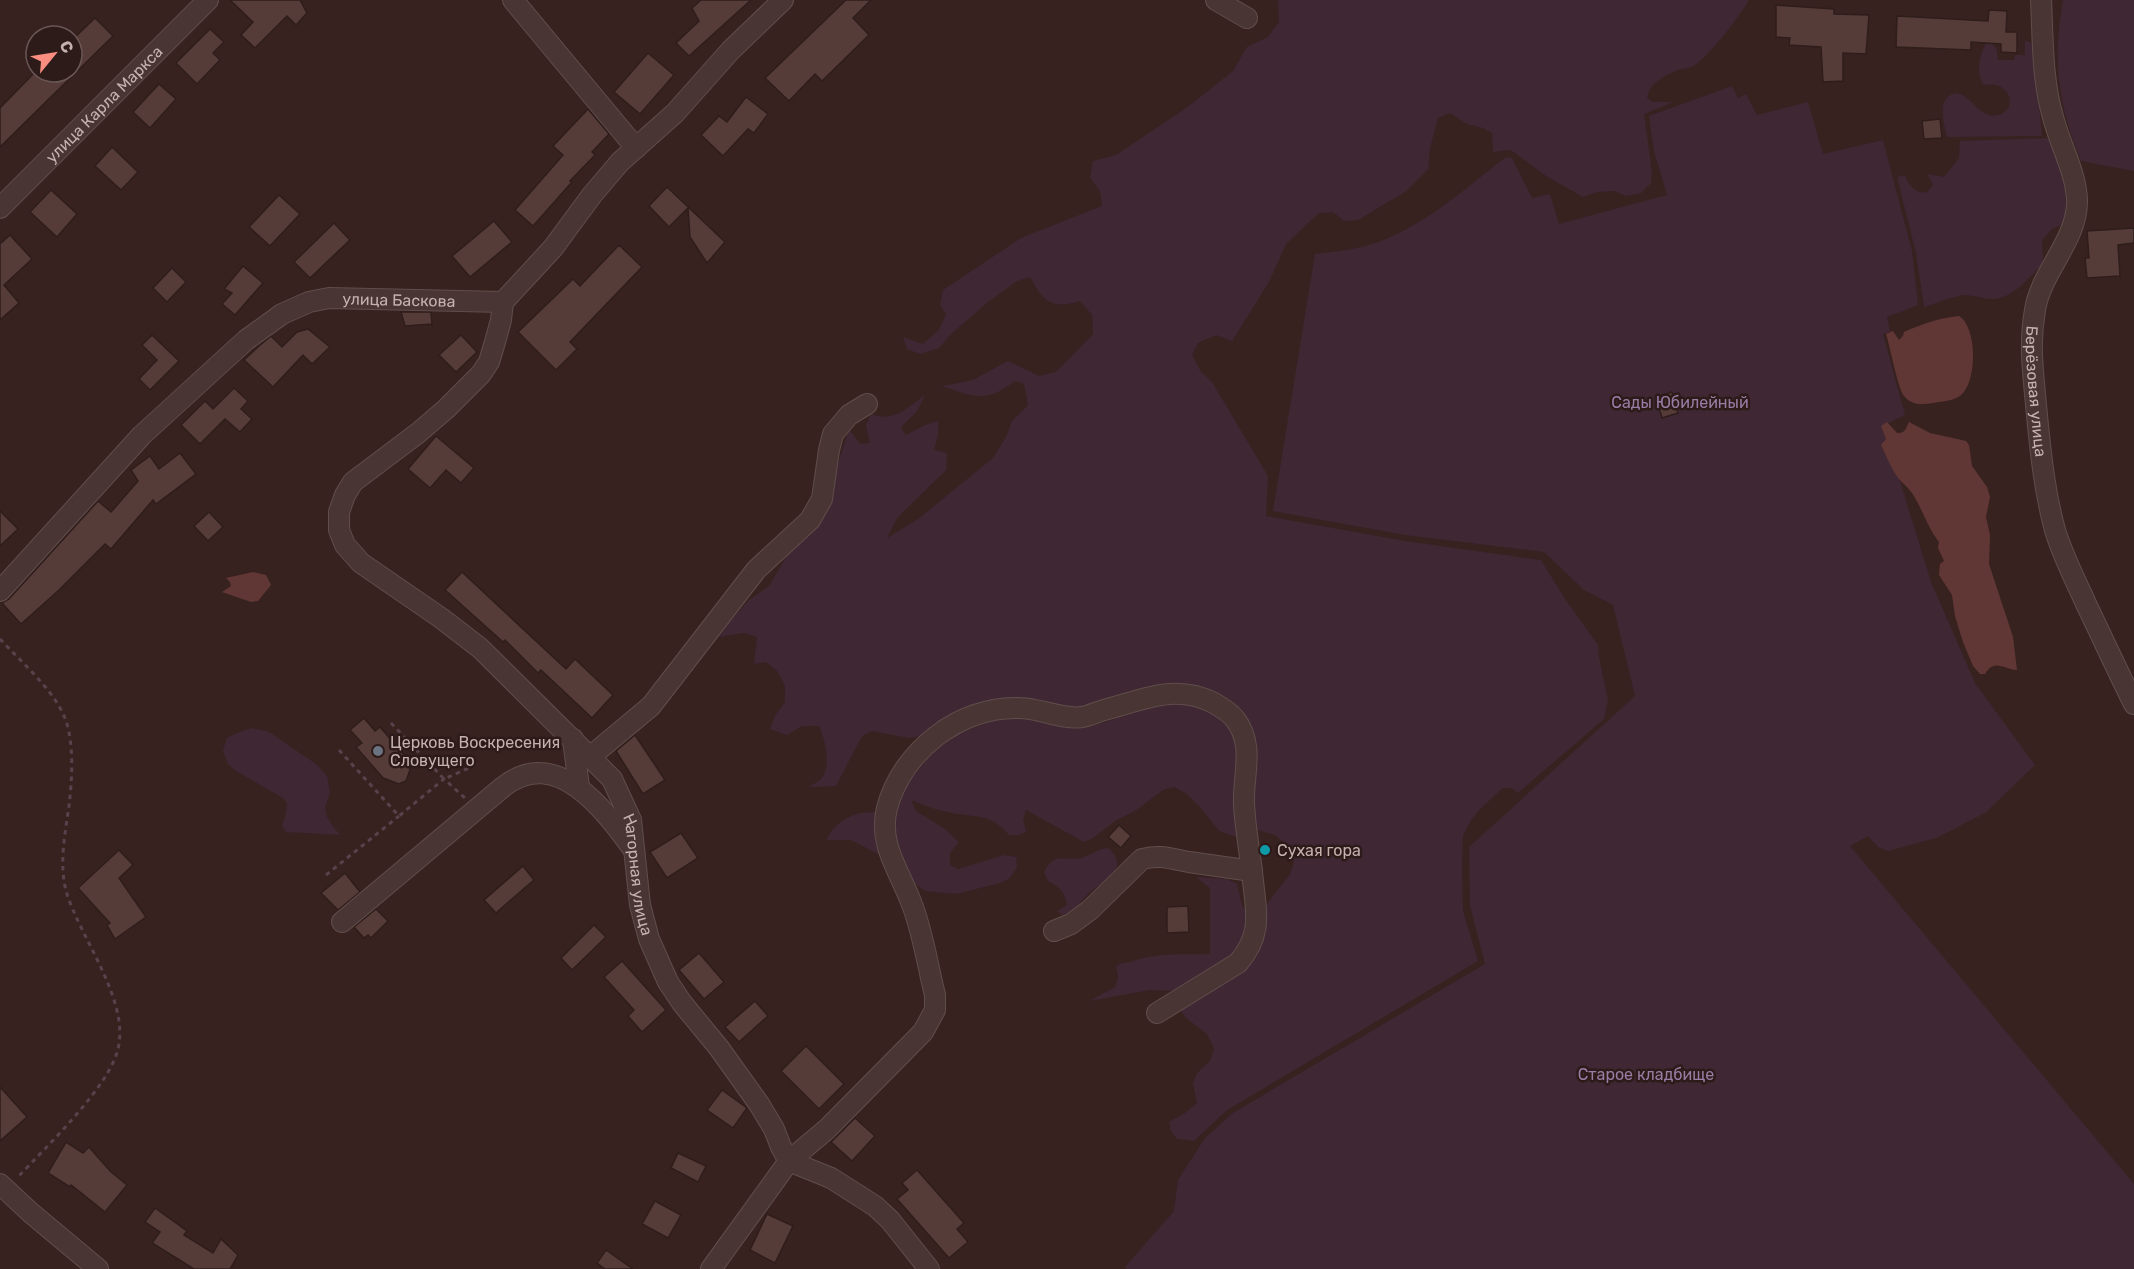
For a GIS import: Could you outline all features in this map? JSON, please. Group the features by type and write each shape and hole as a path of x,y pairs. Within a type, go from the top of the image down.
{"street":[{"name":"улица Карла Маркса","path":"0,208 208,0"},
{"path":"513,0 636,148"},
{"path":"503,302 553,248 606,178 675,112 731,50 783,0"},
{"path":"1216,0 1247,18"},
{"name":"Берёзовая улица","path":"2041,0 2048,96 2052,117 2075,184 2077,201 2075,218 2068,237 2041,288 2035,308 2030,350 2040,449 2056,531 2063,552 2134,704"},
{"name":"улица Баскова","path":"0,591 142,435 246,340 282,314 309,302 329,298 503,302"},
{"name":"Нагорная улица","path":"503,302 498,332 489,362 482,374 418,433 353,482 339,512 339,530 345,545 361,563 480,648 612,779 631,820 644,922 657,960 682,1004 719,1048 759,1104 789,1161"},
{"path":"590,757 651,706 756,570 810,520 822,499 833,434 849,415 867,404"},
{"path":"711,1269 789,1161 828,1129 923,1032 935,1010 935,995 912,903 890,859 886,847 885,826 886,810 892,793 912,760 931,740 950,726 974,715 1018,708 1082,717 1164,694 1183,693 1201,697 1220,706 1234,718 1244,734 1248,749 1244,795 1245,819 1257,932 1247,953 1238,963 1157,1013"},
{"path":"573,739 579,788"},
{"path":"342,922 513,780 526,774 548,774 579,788 615,825 633,849"},
{"path":"1054,931 1071,924 1090,910 1142,859 1153,855 1252,871"},
{"path":"789,1161 831,1178 875,1206 890,1220 929,1269"},
{"path":"2,1189 98,1269"}],"path":[{"path":"0,639 50,693 66,722 71,756 63,875 74,911 110,990 120,1028 119,1047 109,1073 49,1144 2,1189"},
{"path":"391,723 444,779 477,809"},
{"path":"339,750 399,816"},
{"path":"326,875 444,779 469,768"}],"green space":[{"path":"1278,0 1749,0 1724,35 1701,60 1692,67 1665,76 1655,83 1649,92 1647,97 1652,102 1674,102 1644,114 1652,172 1651,183 1641,193 1626,196 1614,191 1597,192 1583,197 1546,176 1511,150 1493,152 1492,133 1467,124 1450,113 1438,118 1430,148 1428,169 1405,192 1358,220 1344,221 1333,212 1319,213 1286,244 1269,282 1232,341 1216,335 1198,343 1192,355 1201,372 1212,382 1268,476 1266,516 1405,541 1541,560 1598,645 1608,700 1604,719 1518,793 1512,788 1503,788 1480,809 1463,836 1463,911 1478,961 1227,1110 1194,1141 1177,1139 1171,1131 1169,1122 1197,1103 1193,1083 1197,1073 1210,1061 1214,1049 1207,1034 1186,1018 1179,1008 1243,967 1262,910 1290,874 1294,863 1289,848 1275,835 1254,829 1253,805 1257,757 1254,739 1233,706 1218,694 1198,687 1177,684 1154,687 1093,706 1073,708 1051,705 909,738 872,731 862,736 836,786 808,787 821,779 826,767 825,745 819,726 802,726 787,735 770,729 775,716 785,702 785,686 778,672 766,662 754,664 757,637 744,633 719,637 749,600 769,586 835,474 849,429 860,444 870,443 866,425 871,414 887,417 900,413 925,395 917,411 901,427 906,435 938,421 938,435 934,450 947,453 946,470 897,518 887,538 918,519 993,458 1006,437 1012,421 1028,405 1024,384 1015,381 987,396 963,393 942,386 973,380 1008,361 1039,376 1056,372 1093,334 1092,315 1080,301 1055,304 1044,298 1030,277 1017,281 988,302 950,335 939,348 920,354 907,349 903,337 923,344 939,330 946,314 940,305 943,290 1021,238 1102,206 1100,191 1090,178 1093,161 1116,155 1189,106 1233,71 1247,47 1268,37 1279,22"},
{"path":"2063,0 2134,0 2134,171 2081,161 2067,120 2059,82 2058,43"},
{"path":"2025,40 2033,44 2042,136 1947,137 1943,105 1948,97 1955,93 1961,94 1987,114 1994,116 2007,110 2010,101 2007,93 1996,85 1983,84 1979,69 1980,59 1986,44 1991,42 1997,50 1998,60 2014,60 2015,55 2025,55"},
{"path":"1732,86 1738,98 1746,94 1757,115 1808,102 1823,154 1883,140 1912,251 1918,305 1887,317 1890,332 1883,334 1905,415 1882,426 1886,439 1881,446 1900,481 1931,582 1975,683 2035,765 1985,813 1936,838 1888,851 1878,847 1868,836 1850,846 2134,1184 2134,1269 1127,1269 1125,1267 1174,1211 1178,1180 1205,1138 1233,1113 1485,964 1470,906 1469,847 1635,696 1613,605 1584,590 1544,552 1405,535 1273,511 1315,254 1357,248 1397,234 1436,211 1506,157 1512,158 1532,198 1550,194 1559,224 1667,195 1654,151 1649,116"},
{"path":"2050,138 2065,184 2066,217 2061,225 2052,229 2042,240 2043,264 2021,286 2000,298 1990,299 1965,295 1924,307 1916,253 1897,177 1905,175 1913,188 1926,192 1933,184 1927,174 1944,177 1959,158 1960,141"},
{"path":"1175,702 1206,709 1215,714 1230,728 1235,737 1239,756 1236,837 1219,831 1187,794 1174,787 1163,790 1135,811 1115,821 1084,842 1026,810 1023,819 1026,832 1009,835 998,824 986,818 946,812 911,800 916,811 945,829 959,842 950,853 950,865 958,869 1004,855 1016,857 1017,867 1010,878 1000,883 956,894 925,891 910,880 900,866 891,827 902,791 934,750 961,732 1012,717 1089,727"},
{"path":"252,728 269,732 316,764 327,776 330,793 325,807 327,817 341,835 286,832 282,826 287,803 283,798 228,764 223,750 227,738"},
{"path":"881,809 882,856 851,840 827,840 835,828 848,818"},
{"path":"1108,848 1115,856 1116,869 1074,909 1062,915 1057,911 1067,905 1066,900 1061,890 1048,881 1044,872 1048,865 1056,859 1081,858"},
{"path":"1196,877 1227,879 1237,884 1249,923 1235,956 1176,991 1150,990 1089,1001 1115,987 1118,978 1116,966 1162,955 1210,954 1210,888"}],"shaded area":[{"path":"1959,316 1965,322 1972,341 1973,365 1968,386 1960,396 1950,400 1925,404 1910,401 1904,396 1899,385 1886,334 1893,331 1899,340 1904,332 1917,326"},
{"path":"1887,422 1897,433 1904,432 1909,422 1930,433 1966,441 1969,445 1972,466 1987,487 1990,497 1986,517 1990,535 1989,564 2013,637 2017,670 1996,665 1988,669 1985,674 1980,674 1973,666 1955,616 1952,595 1939,575 1940,564 1944,561 1938,548 1939,542 1914,496 1894,472 1881,445 1886,439 1881,426"},
{"path":"253,572 266,575 271,585 258,601 251,602 222,592 231,586 226,578"}],"building":[{"path":"230,0 300,0 307,13 296,25 287,16 255,48 241,35 253,22"},
{"path":"701,0 751,0 689,56 676,43 699,21 692,8"},
{"path":"846,0 871,0 853,18 869,35 822,81 815,74 789,101 765,78"},
{"path":"1776,5 1834,9 1834,14 1869,15 1866,54 1843,53 1843,81 1823,82 1821,47 1789,45 1790,38 1776,37"},
{"path":"1989,10 2007,11 2006,32 2017,32 2017,53 2001,52 2001,44 1971,42 1971,50 1896,47 1897,16 1988,21"},
{"path":"95,18 113,36 84,64 84,29"},
{"path":"210,29 224,42 213,53 220,60 197,84 176,63"},
{"path":"648,53 674,75 640,114 614,92"},
{"path":"24,83 64,84 0,147 0,108"},
{"path":"159,84 176,99 150,128 133,112"},
{"path":"746,97 768,114 754,133 748,129 723,156 701,135 719,116 727,122"},
{"path":"588,109 609,134 592,152 595,155 533,226 515,210 563,155 553,146"},
{"path":"1940,119 1942,138 1924,139 1922,121"},
{"path":"112,147 138,172 121,190 95,166"},
{"path":"667,187 725,242 707,263 690,237 688,208 669,227 649,206"},
{"path":"51,190 77,214 57,237 30,212"},
{"path":"279,195 300,214 270,246 249,227"},
{"path":"494,221 512,242 470,277 452,256"},
{"path":"334,223 350,240 310,278 294,262"},
{"path":"2134,228 2134,243 2118,245 2120,276 2087,278 2085,258 2089,258 2087,231"},
{"path":"10,235 32,259 4,285 19,303 0,320 0,244"},
{"path":"619,245 642,267 570,342 577,349 556,370 518,332 573,279 580,286"},
{"path":"243,266 263,283 235,315 222,304 232,293 224,289"},
{"path":"172,268 186,282 167,302 153,288"},
{"path":"401,312 431,312 432,324 405,326"},
{"path":"308,329 330,347 312,364 303,355 273,387 244,360 271,336 282,347 297,332"},
{"path":"152,335 179,361 150,390 139,379 157,360 142,345"},
{"path":"461,335 477,352 456,372 439,355"},
{"path":"234,388 248,401 241,409 252,419 240,432 225,419 200,444 181,425 205,401 213,409"},
{"path":"1672,392 1678,413 1662,418 1656,397"},
{"path":"436,436 474,468 461,483 446,470 430,488 408,469"},
{"path":"180,453 196,474 156,504 153,500 111,549 105,544 21,624 2,603 9,599 98,501 111,512 138,481 131,470 150,456 159,469"},
{"path":"0,511 18,529 0,546"},
{"path":"209,512 223,527 208,541 194,526"},
{"path":"462,572 566,669 575,659 613,695 592,718 541,670 538,673 505,640 503,642 445,590"},
{"name":"Церковь Воскресения Словущего","path":"364,718 375,731 380,727 406,757 410,770 406,781 399,784 383,778 356,747 362,743 350,730"},
{"path":"635,735 665,780 643,794 616,751"},
{"path":"1119,825 1131,836 1121,848 1108,837"},
{"path":"681,833 698,858 667,878 650,852"},
{"path":"119,850 133,865 119,878 146,917 115,939 107,925 110,923 78,888"},
{"path":"523,866 534,880 496,913 484,900"},
{"path":"345,873 360,892 338,910 321,893"},
{"path":"1188,906 1189,932 1167,933 1167,907"},
{"path":"376,909 388,921 371,938 368,935 364,938 354,927"},
{"path":"594,925 606,937 572,970 561,958"},
{"path":"699,953 724,982 704,999 679,970"},
{"path":"622,961 666,1010 642,1032 628,1016 634,1010 604,977"},
{"path":"755,1001 768,1016 739,1042 725,1027"},
{"path":"806,1046 844,1084 819,1109 781,1071"},
{"path":"0,1087 27,1117 0,1141"},
{"path":"722,1090 747,1108 733,1128 707,1110"},
{"path":"855,1118 875,1136 852,1161 831,1142"},
{"path":"66,1142 83,1153 89,1147 110,1171 127,1185 105,1212 71,1185 70,1187 48,1173"},
{"path":"678,1153 706,1166 698,1182 671,1168"},
{"path":"917,1170 964,1223 957,1229 968,1242 949,1258 897,1199 908,1190 902,1183"},
{"path":"655,1201 681,1215 668,1238 642,1224"},
{"path":"155,1208 187,1231 184,1235 213,1253 221,1239 238,1255 230,1269 194,1269 152,1243 160,1232 145,1222"},
{"path":"767,1214 793,1226 775,1263 750,1250"},
{"path":"606,1250 633,1269 605,1269 597,1263"}],"place":[{"name":"Церковь Воскресения Словущего","path":"378,751"},
{"name":"Сухая гора","path":"1265,850"}],"park label":[{"name":"Сады Юбилейный","path":"1680,402"},
{"name":"Старое кладбище","path":"1646,1074"}]}
